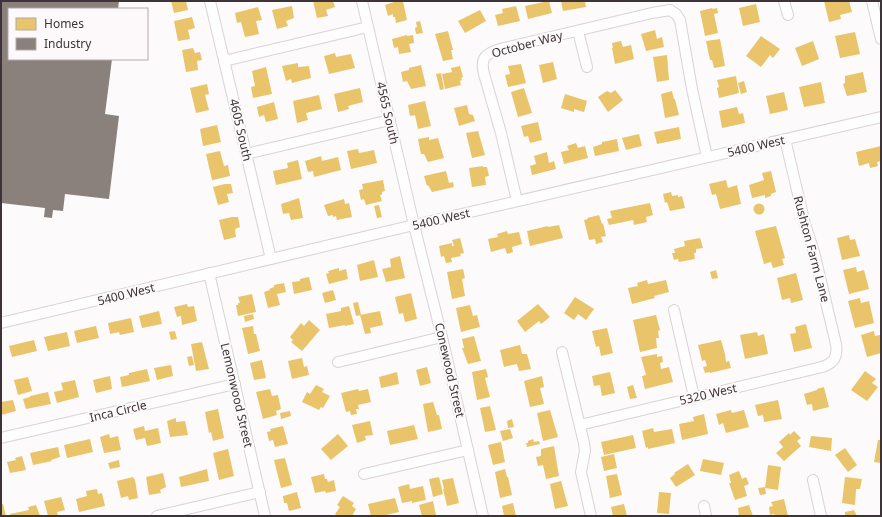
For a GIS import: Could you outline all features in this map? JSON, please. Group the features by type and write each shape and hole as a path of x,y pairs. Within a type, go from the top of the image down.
{"street":[{"name":"4605 South","path":"210,1 271,259"},
{"name":"4565 South","path":"362,1 414,225"},
{"path":"784,1 788,15"},
{"path":"872,1 881,39"},
{"name":"October Way","path":"517,201 501,133 484,74 483,60 488,54 500,49 670,10 676,14 682,24 692,89 707,157"},
{"path":"224,61 368,27"},
{"path":"578,31 587,67"},
{"name":"5400 West","path":"1,323 414,225 881,117"},
{"path":"246,154 390,120"},
{"name":"Rushton Farm Lane","path":"785,139 836,344 835,360"},
{"name":"Conewood Street","path":"414,225 484,516"},
{"name":"Lemonwood Street","path":"209,274 265,516"},
{"path":"674,310 694,397"},
{"path":"338,362 442,337"},
{"path":"562,352 585,451 581,472 592,516"},
{"name":"5320 West","path":"580,425 822,367 835,360"},
{"name":"Inca Circle","path":"1,438 235,384"},
{"path":"364,474 468,450"},
{"path":"813,480 821,516"},
{"path":"157,516 260,492"},
{"path":"704,506 706,516"}],"building: Homes":[{"path":"171,1 186,1 188,10 174,13"},
{"path":"313,1 333,1 335,7 326,10 328,16 317,18"},
{"path":"397,1 403,1 407,20 396,23 393,14 388,16 385,5"},
{"path":"549,1 552,13 528,19 525,6"},
{"path":"561,1 585,1 586,7 563,11"},
{"path":"824,1 849,1 852,12 840,15 841,19 829,22"},
{"path":"756,4 760,22 743,26 739,8"},
{"path":"292,6 294,18 286,21 288,26 277,29 272,10"},
{"path":"516,6 520,21 498,26 495,15 503,13 502,9"},
{"path":"258,7 262,20 256,21 259,34 245,37 241,22 237,23 235,13"},
{"path":"717,8 718,13 714,14 718,33 705,36 700,11"},
{"path":"480,10 486,21 465,33 458,21"},
{"path":"192,17 195,28 188,30 190,39 178,41 174,21"},
{"path":"420,21 423,33 416,34 416,22"},
{"path":"655,30 657,39 662,37 664,47 646,51 641,34"},
{"path":"448,31 453,50 451,50 453,59 443,61 435,34"},
{"path":"855,32 860,54 840,58 835,36"},
{"path":"413,35 414,43 409,44 411,52 399,54 398,47 394,48 392,39"},
{"path":"761,36 780,49 773,58 770,55 761,67 746,56"},
{"path":"720,39 725,66 714,68 712,60 710,60 706,41"},
{"path":"621,41 623,47 631,45 634,59 615,64 612,43"},
{"path":"813,41 819,59 802,66 795,48"},
{"path":"193,48 195,53 200,52 202,60 197,61 198,70 186,72 182,50"},
{"path":"335,53 336,57 351,54 355,68 329,74 324,56"},
{"path":"667,55 669,80 657,82 653,57"},
{"path":"553,62 557,79 543,83 539,65"},
{"path":"298,63 298,67 309,66 311,78 292,83 291,79 286,81 282,66"},
{"path":"521,64 526,83 508,87 505,75 510,74 508,66"},
{"path":"421,65 426,86 411,89 407,81 403,82 401,72"},
{"path":"460,66 463,77 460,81 461,85 445,89 442,74 452,72 451,68"},
{"path":"266,67 272,94 253,98 251,87 255,86 252,71"},
{"path":"863,72 867,92 847,96 843,84 845,83 845,76"},
{"path":"441,73 444,89 440,90 436,74"},
{"path":"736,76 739,93 719,98 717,88 719,87 717,80"},
{"path":"744,81 747,92 741,94 738,83"},
{"path":"821,82 825,103 804,107 799,87"},
{"path":"207,84 209,94 205,95 209,110 196,113 190,88"},
{"path":"360,88 363,102 348,106 349,109 338,112 334,94"},
{"path":"524,88 532,113 518,117 511,92"},
{"path":"615,90 623,100 608,112 598,97 607,91 611,93"},
{"path":"672,91 679,115 665,118 661,94"},
{"path":"784,92 788,110 770,114 766,96"},
{"path":"565,94 587,101 584,112 574,109 574,112 561,108"},
{"path":"319,95 322,109 306,113 308,120 297,123 293,101"},
{"path":"425,101 431,126 418,129 415,115 410,116 408,105"},
{"path":"274,102 278,119 266,122 264,115 259,117 257,107"},
{"path":"467,105 469,114 473,115 475,121 459,126 454,108"},
{"path":"737,107 739,114 743,113 745,123 722,128 719,111"},
{"path":"538,122 542,140 530,143 528,136 524,137 521,126"},
{"path":"217,125 221,142 203,146 200,129"},
{"path":"679,127 681,139 657,144 654,132"},
{"path":"478,131 485,155 472,158 466,133"},
{"path":"639,134 642,146 626,150 622,138"},
{"path":"429,137 429,140 438,138 444,158 428,162 424,154 421,154 418,139"},
{"path":"617,139 619,151 595,156 593,147 602,144 602,142"},
{"path":"576,143 578,148 585,146 588,158 564,164 561,152 569,150 567,146"},
{"path":"881,146 881,161 877,162 878,166 870,168 869,163 859,166 856,152"},
{"path":"358,149 359,153 374,150 377,163 351,169 347,151"},
{"path":"220,151 224,166 228,165 230,176 212,180 206,154"},
{"path":"547,152 549,163 554,161 556,169 532,175 530,166 536,164 534,156"},
{"path":"321,156 322,161 338,157 341,170 314,177 313,171 308,172 305,161"},
{"path":"298,160 302,179 276,185 273,171 288,168 287,163"},
{"path":"483,166 487,167 489,176 485,177 486,185 472,187 469,168"},
{"path":"446,171 449,183 453,182 454,187 432,192 428,185 427,186 424,176"},
{"path":"771,171 776,192 765,198 765,195 752,198 749,185 764,180 762,173"},
{"path":"383,180 385,191 382,192 382,195 380,195 382,201 366,205 364,199 361,200 359,190 363,189 362,184"},
{"path":"726,180 728,188 737,185 741,204 720,209 716,194 712,195 709,184"},
{"path":"231,184 233,193 227,194 229,202 218,205 213,187"},
{"path":"671,192 672,196 682,196 685,208 670,211 667,202 665,203 663,194"},
{"path":"299,198 303,218 291,220 289,213 283,214 281,204"},
{"path":"344,199 345,204 349,203 352,217 337,220 336,216 328,216 324,205"},
{"path":"650,203 653,215 646,217 647,222 634,225 633,220 609,225 607,219 612,218 610,211"},
{"path":"757,204 761,204 763,205 763,213 757,214 754,211 754,207"},
{"path":"379,205 382,217 377,218 374,206"},
{"path":"599,215 602,224 603,223 606,236 601,237 603,242 596,244 595,239 589,240 584,220"},
{"path":"238,217 240,227 235,229 236,237 224,240 219,220"},
{"path":"559,225 563,238 530,246 527,231"},
{"path":"776,226 785,258 782,259 784,265 773,268 771,262 764,264 755,231"},
{"path":"507,231 508,234 519,232 522,244 512,247 513,252 507,254 505,248 491,252 488,239 498,237 497,234"},
{"path":"849,235 850,240 855,239 860,256 842,260 837,238"},
{"path":"460,238 464,253 460,254 461,256 451,258 452,262 446,263 444,256 441,257 439,246 452,243 452,246 454,246 452,240"},
{"path":"700,238 703,248 696,249 696,253 694,253 695,259 679,262 678,259 674,260 672,253 675,253 674,249 685,246 684,241"},
{"path":"400,256 405,278 386,282 382,269 391,267 390,259"},
{"path":"374,260 378,277 360,281 357,265"},
{"path":"856,267 857,272 864,270 869,289 849,294 843,270"},
{"path":"339,268 339,271 346,269 348,279 329,284 326,274 329,273 328,271"},
{"path":"463,269 465,278 462,279 465,296 452,299 447,272"},
{"path":"716,270 718,278 712,279 710,272"},
{"path":"796,273 803,300 791,303 790,298 782,300 777,278"},
{"path":"309,277 312,290 294,294 292,282 300,281 300,279"},
{"path":"647,280 648,284 666,280 669,292 654,296 655,298 632,304 628,288 638,286 637,283"},
{"path":"284,283 286,292 277,294 280,305 268,308 264,292 270,290 269,289 274,287 274,285"},
{"path":"333,290 336,300 325,303 322,293"},
{"path":"411,293 417,319 405,322 403,313 399,314 395,297"},
{"path":"252,294 256,312 238,316 236,305 240,303 238,297"},
{"path":"575,297 594,309 586,320 578,314 574,320 564,313"},
{"path":"860,298 861,303 869,301 874,323 855,328 848,301"},
{"path":"358,302 361,315 356,316 353,303"},
{"path":"187,304 188,307 194,306 197,321 182,325 181,316 177,317 174,307"},
{"path":"538,304 550,317 541,324 539,321 525,332 517,321"},
{"path":"470,305 473,316 477,315 480,327 461,332 456,308"},
{"path":"349,306 354,324 329,328 326,314 341,311 341,308"},
{"path":"159,311 162,324 142,328 139,316"},
{"path":"380,311 383,325 370,328 371,333 365,334 360,315"},
{"path":"253,314 254,319 245,322 244,316"},
{"path":"656,315 660,330 658,331 659,338 656,338 657,348 640,352 633,320"},
{"path":"131,318 134,332 120,335 119,332 110,334 108,323"},
{"path":"309,320 320,330 302,351 291,342 293,340 290,337 301,323 304,326"},
{"path":"806,324 812,348 794,352 790,334 796,333 795,327"},
{"path":"96,326 99,338 77,343 74,331"},
{"path":"253,326 260,351 248,354 242,328"},
{"path":"607,328 613,353 601,356 599,346 596,347 592,331"},
{"path":"175,331 177,339 171,340 169,332"},
{"path":"874,331 875,336 880,335 881,353 867,357 861,335"},
{"path":"67,332 70,346 48,351 44,337"},
{"path":"757,332 758,336 764,334 768,354 745,359 740,335"},
{"path":"474,336 481,361 468,364 462,348 464,348 462,339"},
{"path":"34,340 37,351 12,357 9,346"},
{"path":"721,340 726,362 729,361 731,368 705,373 703,367 707,366 705,360 702,361 698,345"},
{"path":"202,342 209,369 196,371 191,344"},
{"path":"520,345 522,354 527,354 531,369 519,371 517,364 504,367 500,350"},
{"path":"657,354 657,357 662,356 663,362 660,363 661,369 669,367 673,382 645,389 642,376 646,375 641,357"},
{"path":"192,356 194,365 189,366 187,357"},
{"path":"302,358 304,367 307,366 309,375 292,379 288,361"},
{"path":"262,360 266,378 254,380 250,363"},
{"path":"171,365 173,376 157,380 154,368"},
{"path":"427,367 431,383 420,386 416,370"},
{"path":"147,369 150,381 122,387 120,377 129,375 129,373"},
{"path":"486,369 488,377 485,378 490,397 477,400 472,372"},
{"path":"865,371 876,379 872,383 878,387 867,401 851,390"},
{"path":"397,372 399,384 381,388 379,377"},
{"path":"610,372 615,393 602,396 600,385 594,386 592,376"},
{"path":"110,376 112,389 96,393 93,380"},
{"path":"542,376 544,387 540,388 544,404 530,407 524,381"},
{"path":"28,377 32,391 18,395 14,380"},
{"path":"75,380 79,397 57,403 54,392 63,390 61,383"},
{"path":"316,385 324,389 322,392 330,396 323,408 321,407 319,410 302,402 307,392 310,394"},
{"path":"633,385 637,398 630,399 627,387"},
{"path":"824,387 829,407 813,411 812,404 807,405 804,394"},
{"path":"270,389 272,396 278,395 281,409 276,411 277,415 263,419 256,392"},
{"path":"358,389 359,391 368,389 371,402 358,405 359,409 356,409 357,414 351,415 350,411 346,412 341,393"},
{"path":"48,392 51,404 26,409 23,399"},
{"path":"13,400 16,411 1,415 1,402"},
{"path":"778,400 782,419 764,422 763,415 758,416 755,405"},
{"path":"433,402 437,415 439,415 442,429 428,432 423,404"},
{"path":"490,406 496,430 485,432 480,408"},
{"path":"218,409 224,438 213,441 211,432 209,433 205,412"},
{"path":"550,410 558,437 543,441 537,413"},
{"path":"731,410 732,413 744,410 749,427 726,433 723,423 719,425 716,414"},
{"path":"290,411 291,416 281,419 280,413"},
{"path":"704,414 708,434 682,440 679,424 694,421 693,417"},
{"path":"176,418 176,422 185,421 188,435 170,437 167,421"},
{"path":"512,419 514,427 508,428 507,421"},
{"path":"370,421 373,435 365,436 366,440 357,443 352,425"},
{"path":"414,425 418,439 390,445 387,431"},
{"path":"144,426 145,431 158,428 161,443 147,446 145,438 136,440 133,429"},
{"path":"283,426 288,444 275,447 273,440 269,441 267,432 271,431 270,429"},
{"path":"653,428 654,432 672,429 675,443 648,449 648,447 646,448 642,431"},
{"path":"510,429 513,438 503,441 500,431"},
{"path":"794,431 801,438 797,441 801,446 784,461 776,453 783,447 779,442 789,433 790,435"},
{"path":"109,434 110,438 118,436 121,450 104,453 100,437"},
{"path":"338,434 348,446 331,460 321,449"},
{"path":"633,435 636,448 604,455 601,442"},
{"path":"811,436 832,438 831,451 809,447"},
{"path":"90,439 93,452 67,458 64,445"},
{"path":"533,439 534,442 539,441 540,444 527,447 526,443"},
{"path":"878,440 881,440 881,463 874,462"},
{"path":"501,442 505,462 493,465 488,445"},
{"path":"554,446 559,476 546,479 543,465 538,466 536,457 541,456 541,449"},
{"path":"58,447 60,457 51,460 52,461 33,465 30,453"},
{"path":"845,448 857,465 848,472 835,455"},
{"path":"228,449 234,476 219,480 213,453"},
{"path":"614,454 617,468 604,471 601,457"},
{"path":"22,456 26,470 10,473 7,462 16,460 15,458"},
{"path":"285,458 292,485 281,488 274,460"},
{"path":"703,459 724,463 721,475 700,471"},
{"path":"119,460 120,467 110,469 108,463"},
{"path":"688,464 695,475 676,487 670,478 675,474 674,473"},
{"path":"768,465 781,467 778,490 765,488"},
{"path":"207,469 209,481 181,487 179,477"},
{"path":"505,469 512,495 500,498 495,472"},
{"path":"739,471 742,479 746,477 749,484 744,486 747,496 735,500 729,483 731,483 729,475"},
{"path":"163,473 166,487 160,490 161,493 149,495 146,477"},
{"path":"324,474 325,479 327,479 328,482 334,480 336,491 315,493 311,477"},
{"path":"617,474 622,495 610,498 606,476"},
{"path":"133,477 135,480 138,498 129,500 128,496 121,498 117,481"},
{"path":"439,477 443,494 433,497 429,479"},
{"path":"845,477 862,479 860,489 856,489 855,505 842,503"},
{"path":"453,478 459,503 447,506 442,480"},
{"path":"561,481 568,506 555,509 550,484"},
{"path":"409,484 410,489 423,486 426,500 412,503 412,501 402,503 398,487"},
{"path":"765,487 766,494 760,495 758,488"},
{"path":"97,489 98,494 102,493 105,506 79,512 76,499 87,496 86,491"},
{"path":"297,492 301,508 289,511 287,503 284,503 283,496"},
{"path":"659,492 671,493 669,514 657,513"},
{"path":"343,496 354,503 352,506 356,509 352,516 338,516 335,514 340,507 337,505"},
{"path":"61,497 65,510 57,512 58,516 48,516 44,501"},
{"path":"395,498 399,512 382,516 371,516 368,504"},
{"path":"784,499 788,516 775,516 774,514 770,515 769,507 773,506 771,502"},
{"path":"433,501 436,515 422,516 419,505"},
{"path":"513,503 516,516 504,516 502,506"},
{"path":"1,504 3,504 6,516 1,516"},
{"path":"624,504 627,516 613,516 611,507"},
{"path":"36,505 40,516 11,516 10,514 29,510 28,507"},
{"path":"749,505 753,516 739,516 738,508"},
{"path":"854,510 857,516 845,516 845,512"}],"building: Industry":[{"path":"1,1 119,1 118,8 8,8 8,60 112,60 105,114 119,116 109,199 65,194 63,211 53,210 52,218 44,217 45,208 1,203"}]}
